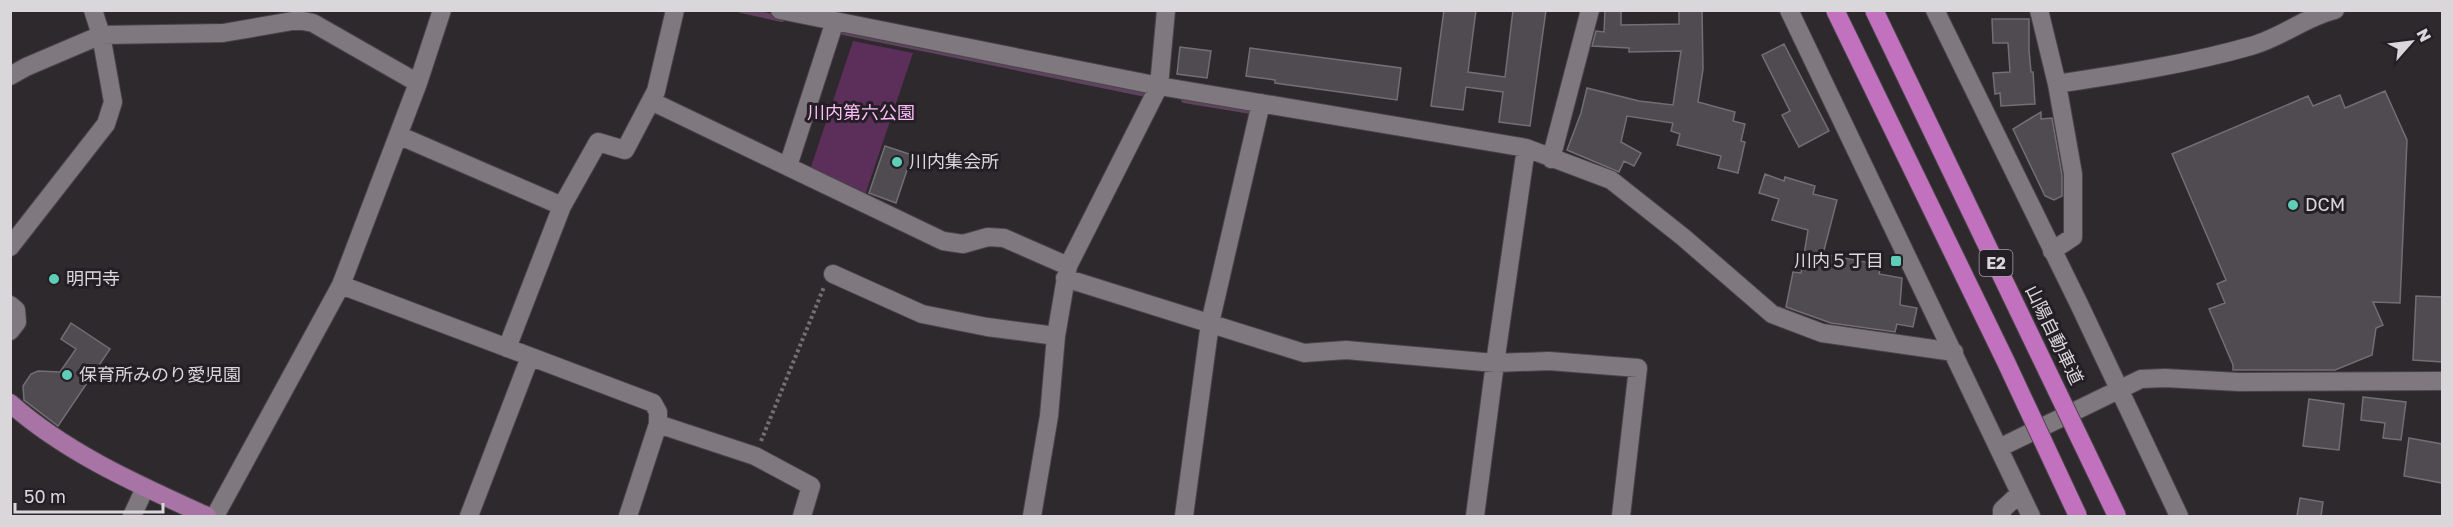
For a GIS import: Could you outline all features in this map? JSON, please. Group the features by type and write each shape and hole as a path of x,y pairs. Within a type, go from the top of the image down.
{"highway":[{"name":"E2","path":"1835,10 2078,516"},
{"name":"山陽自動車道","path":"1874,10 2117,516"}],"main road":[{"path":"10,402 65,443 145,488 207,516"}],"street":[{"path":"10,248 106,124 113,102 93,10"},
{"path":"215,516 341,285 418,83 442,10"},
{"path":"507,348 562,206 598,142 625,150 656,92 675,10"},
{"path":"780,10 1159,86 1526,148 1611,180 1683,237 1772,314 1822,333 1954,352"},
{"path":"1032,516 1049,416 1056,336 1067,272 1159,86 1166,10"},
{"path":"1551,159 1590,10"},
{"path":"1789,10 2031,516"},
{"path":"2039,10 2057,84 2073,174 2073,237 2052,251"},
{"path":"2057,84 2158,68 2254,45 2317,14 2336,10"},
{"path":"1937,11 2179,516"},
{"path":"10,76 100,34 224,33 298,20 313,23 418,83"},
{"path":"788,166 835,21"},
{"path":"651,101 943,241 963,244 988,237 1004,238 1067,272 1210,323 1304,352 1346,350 1494,363 1549,361 1638,368 1620,516"},
{"path":"1184,516 1210,323 1261,104"},
{"path":"398,135 562,206"},
{"path":"1475,516 1494,363 1526,148"},
{"path":"833,274 922,314 987,327 1056,336"},
{"path":"341,285 653,403 658,412 658,423 628,516"},
{"path":"10,305 16,310 17,322 10,331"},
{"path":"469,516 530,357"},
{"path":"1999,448 2141,379 2239,382 2442,381"},
{"path":"658,423 755,456 811,486 802,516"},
{"path":"132,516 145,488"},
{"path":"2002,516 2002,510 2020,493"}],"path":[{"path":"755,456 828,278 833,274"}],"green space":[{"name":"川内第六公園","path":"853,41 913,53 864,198 809,173"}],"building":[{"path":"1444,10 1476,10 1468,72 1505,77 1513,10 1546,10 1530,126 1499,122 1503,92 1466,87 1463,110 1431,106"},
{"path":"1605,10 1621,10 1621,25 1679,24 1679,10 1702,10 1703,69 1698,102 1735,112 1733,121 1745,124 1741,141 1745,142 1738,173 1718,168 1721,156 1677,145 1680,134 1671,131 1673,123 1627,116 1621,142 1641,153 1634,166 1624,161 1619,172 1567,150 1581,113 1587,88 1639,101 1673,105 1681,51 1629,52 1629,48 1592,46 1596,31 1604,32"},
{"path":"1992,19 2029,19 2029,50 2035,104 2001,106 2000,93 1995,94 1993,73 2010,72 2008,43 1993,43"},
{"path":"1784,44 1829,131 1799,147 1782,115 1790,111 1762,55"},
{"path":"1180,47 1211,51 1207,78 1177,74"},
{"path":"1250,48 1401,68 1397,100 1275,83 1275,80 1246,76"},
{"path":"2385,91 2407,140 2400,303 2373,302 2383,325 2376,328 2372,355 2335,370 2233,370 2233,365 2209,309 2225,303 2217,284 2226,280 2172,154 2308,96 2313,106 2340,95 2345,108"},
{"path":"2041,112 2041,119 2052,118 2062,175 2062,196 2054,200 2045,196 2013,129"},
{"path":"885,146 912,155 896,203 869,193"},
{"path":"1765,174 1784,181 1785,177 1815,186 1813,194 1837,200 1823,254 1881,265 1879,274 1902,278 1900,305 1917,308 1913,327 1897,324 1895,332 1831,323 1786,307 1793,272 1801,273 1808,230 1772,220 1779,199 1759,193"},
{"path":"2416,296 2442,297 2442,362 2413,360"},
{"path":"71,323 110,349 58,426 24,400 23,386 31,374 38,371 60,372 76,349 61,339"},
{"path":"2363,397 2406,402 2401,440 2383,438 2385,423 2361,420"},
{"path":"2309,399 2344,404 2339,450 2303,446"},
{"path":"2409,438 2442,444 2442,483 2404,476"},
{"path":"2300,498 2323,502 2321,516 2297,516"}],"waterway":[{"path":"741,10 782,19"},
{"path":"843,32 1146,94"},
{"path":"1184,100 1257,112"}],"place":[{"name":"川内集会所","path":"897,162"},
{"name":"DCM","path":"2293,205"},
{"name":"川内５丁目","path":"1896,261"},
{"name":"明円寺","path":"54,279"},
{"name":"保育所みのり愛児園","path":"67,375"}]}
